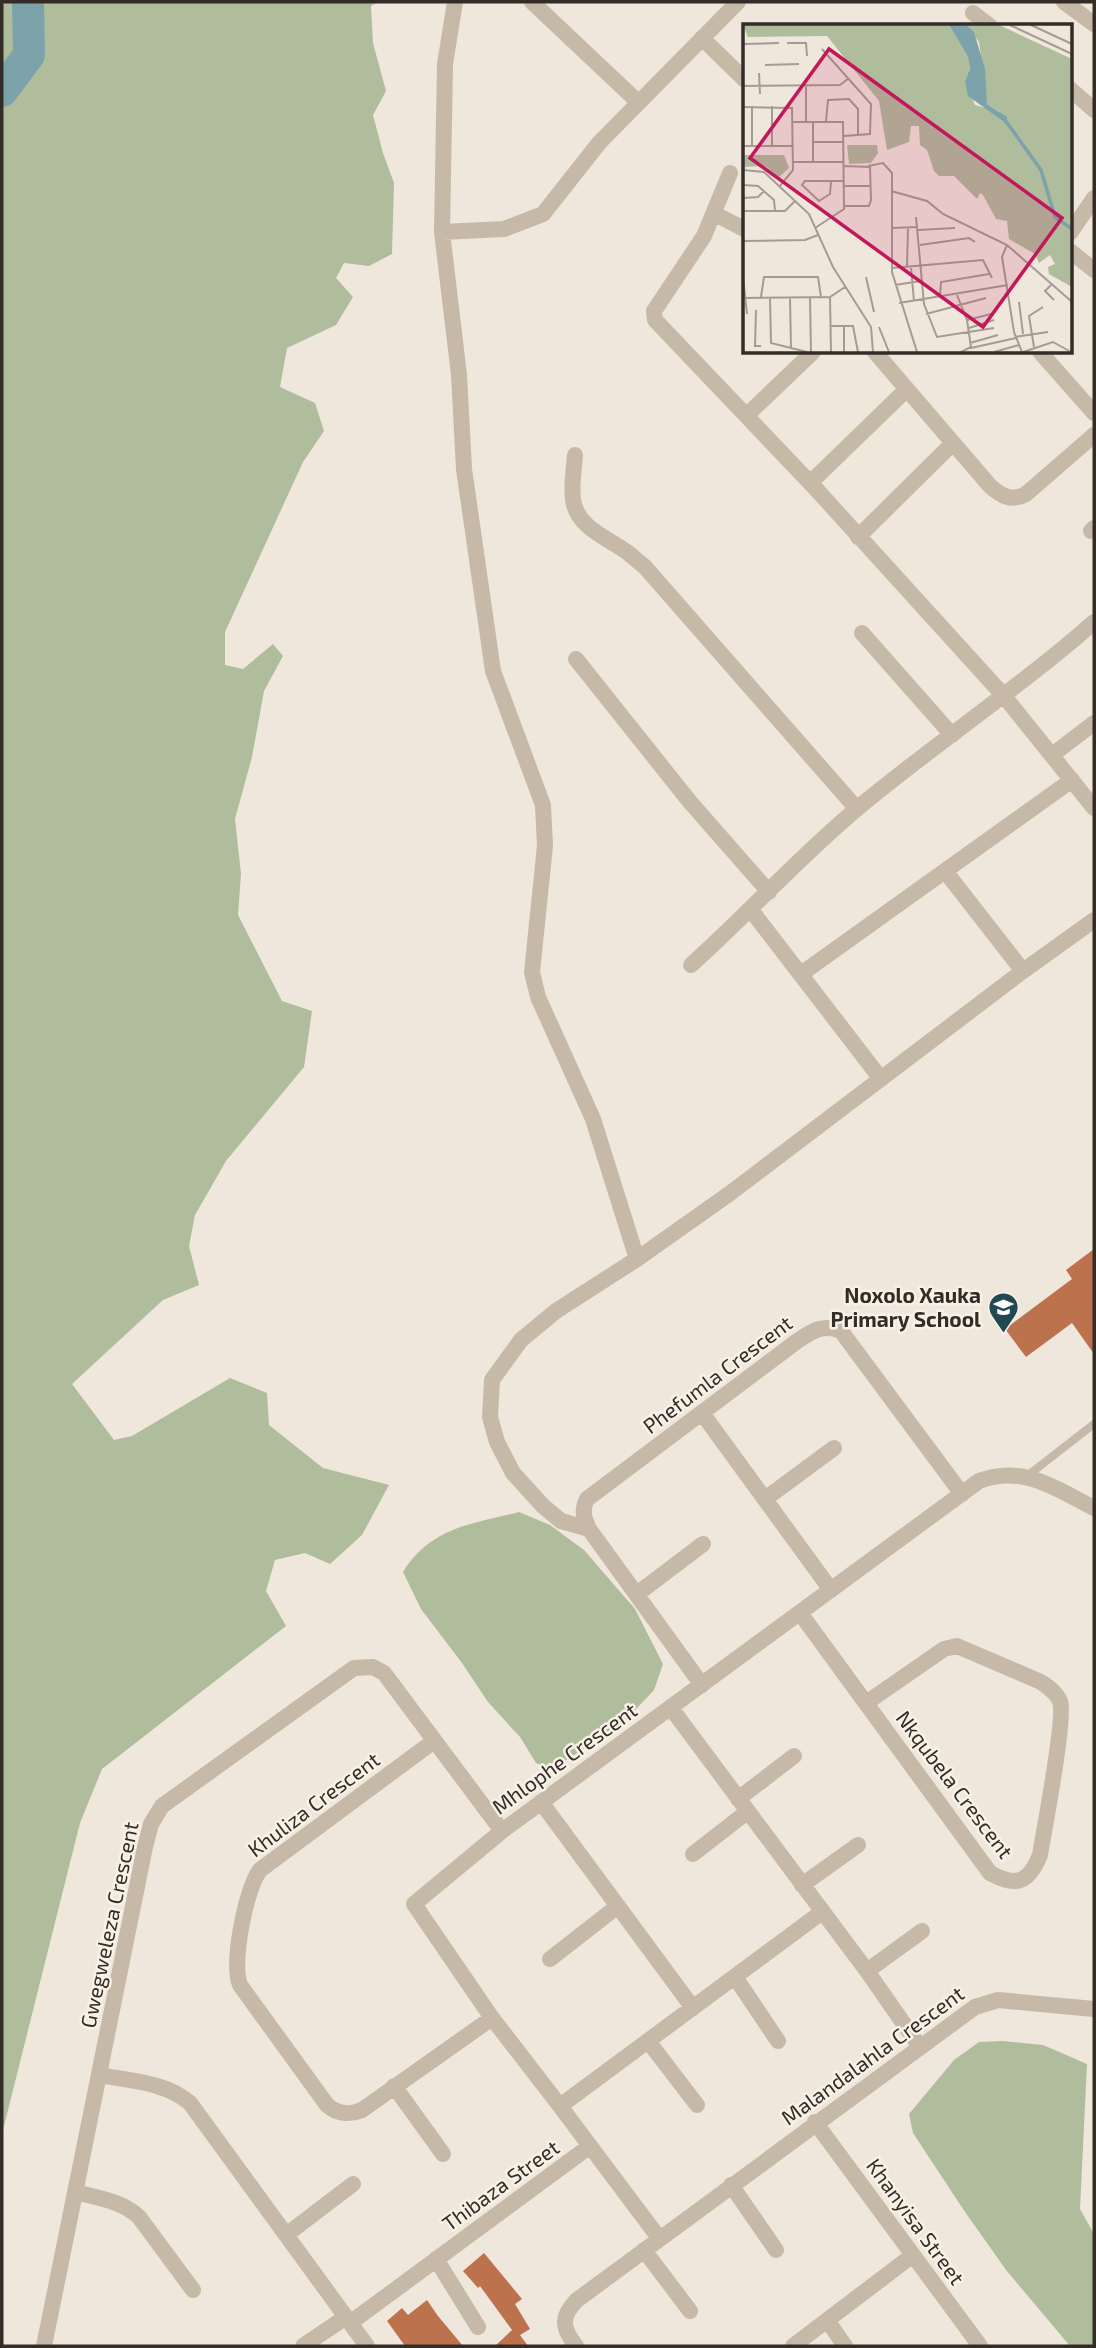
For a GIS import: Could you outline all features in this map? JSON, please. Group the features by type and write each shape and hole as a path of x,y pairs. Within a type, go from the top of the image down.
{"street":[{"path":"455,2 445,64 442,232 459,375 464,469 493,671 543,805 545,846 532,972 538,998 593,1119 637,1259"},
{"path":"532,2 638,102"},
{"path":"1064,2 1094,24"},
{"path":"442,232 503,229 543,214 598,143 735,3"},
{"path":"973,13 987,24"},
{"path":"702,38 743,78"},
{"path":"1072,91 1094,110"},
{"path":"730,173 704,236 654,310 653,316 1004,696 1094,808"},
{"path":"1072,230 1094,198"},
{"path":"715,214 743,228"},
{"path":"1072,253 1094,270"},
{"path":"747,415 811,354"},
{"path":"877,354 997,493 1016,499 1026,494 1094,435"},
{"path":"1042,354 1094,413"},
{"path":"810,483 907,389"},
{"path":"858,537 952,444"},
{"path":"575,455 572,497 580,516 595,533 627,552 645,567 857,809"},
{"path":"691,965 857,809 1092,628"},
{"path":"862,633 953,735"},
{"path":"576,659 690,802 769,892"},
{"path":"1052,755 1094,723"},
{"path":"801,974 1072,780"},
{"path":"946,871 1023,971"},
{"path":"751,910 881,1079"},
{"path":"702,1685 589,1529 561,1521 543,1506 513,1473 497,1442 490,1417 492,1380 521,1340 556,1311 637,1259 1094,920"},
{"name":"Phefumla Crescent","path":"589,1529 583,1515 587,1499 816,1329 825,1327 835,1329 846,1336 962,1494"},
{"path":"702,1413 831,1590"},
{"path":"765,1499 834,1448"},
{"name":"Mhlophe Crescent","path":"659,2238 492,2018 414,1904 502,1831 979,1481 992,1476 1011,1474 1027,1476 1094,1508"},
{"path":"637,1594 704,1544"},
{"name":"Nkqubela Crescent","path":"800,1613 990,1873 1010,1882 1031,1874 1040,1854 1060,1725 1060,1702 1051,1688 957,1646 944,1649 866,1703"},
{"name":"Gwegweleza Crescent","path":"44,2346 145,1847 151,1824 162,1805 357,1667 373,1667 384,1673 502,1831"},
{"path":"671,1708 867,1971 920,2047"},
{"name":"Khuliza Crescent","path":"434,1741 261,1870 250,1889 236,1959 236,1976 331,2109 344,2113 356,2112 492,2018"},
{"path":"693,1854 794,1756"},
{"path":"541,1802 693,2008"},
{"path":"802,1885 858,1845"},
{"path":"550,1959 618,1906"},
{"path":"560,2106 822,1912"},
{"path":"867,1971 922,1931"},
{"path":"734,1977 778,2041"},
{"name":"Malandalahla Crescent","path":"576,2346 566,2332 565,2316 569,2308 659,2238 975,2007 998,2000 1094,2009"},
{"path":"648,2041 697,2105"},
{"path":"99,2075 161,2086 181,2095 190,2104 368,2346"},
{"path":"394,2086 443,2154"},
{"name":"Khanyisa Street","path":"816,2122 979,2346"},
{"name":"Thibaza Street","path":"303,2346 348,2320 436,2259 590,2146"},
{"path":"286,2235 353,2184"},
{"path":"731,2185 776,2250"},
{"path":"75,2192 131,2209 192,2290"},
{"path":"644,2250 690,2311"},
{"path":"793,2346 913,2255"},
{"name":"Thibaza Street","path":"436,2259 478,2327"},
{"path":"827,2320 845,2346"}],"lane":[{"path":"1027,1476 1094,1424"}],"green space":[{"path":"2,2 378,2 371,6 373,43 386,91 373,115 394,183 392,254 369,266 344,263 336,278 353,297 336,325 287,348 280,387 315,403 324,431 303,462 225,632 225,665 243,669 273,644 283,656 264,691 252,757 235,819 241,874 238,915 282,1001 312,1011 304,1067 226,1161 195,1215 189,1246 199,1285 163,1300 72,1384 114,1440 132,1436 230,1378 267,1393 269,1425 323,1468 389,1485 362,1535 330,1564 305,1553 275,1560 266,1591 286,1626 102,1769 80,1823 2,2134"},
{"path":"519,1512 550,1525 584,1550 635,1609 663,1664 654,1690 620,1726 552,1769 536,1763 520,1737 488,1702 421,1609 403,1572 426,1545 440,1536 469,1524"},
{"path":"979,2042 1043,2045 1087,2064 1080,2209 1094,2234 1094,2346 1070,2346 1006,2270 913,2133 909,2114 954,2060"}],"building":[{"path":"1094,1249 1094,1354 1072,1323 1026,1357 1005,1329 1072,1279 1066,1270"},
{"path":"484,2253 522,2299 515,2304 530,2329 520,2335 528,2346 495,2346 512,2330 480,2286 478,2288 463,2271"},
{"path":"427,2300 463,2346 405,2346 387,2321 402,2308 408,2315"}],"waterway":[{"path":"2,91 29,55 28,2"}],"place":[{"name":"Noxolo Xauka Primary School","path":"1004,1335"}]}
